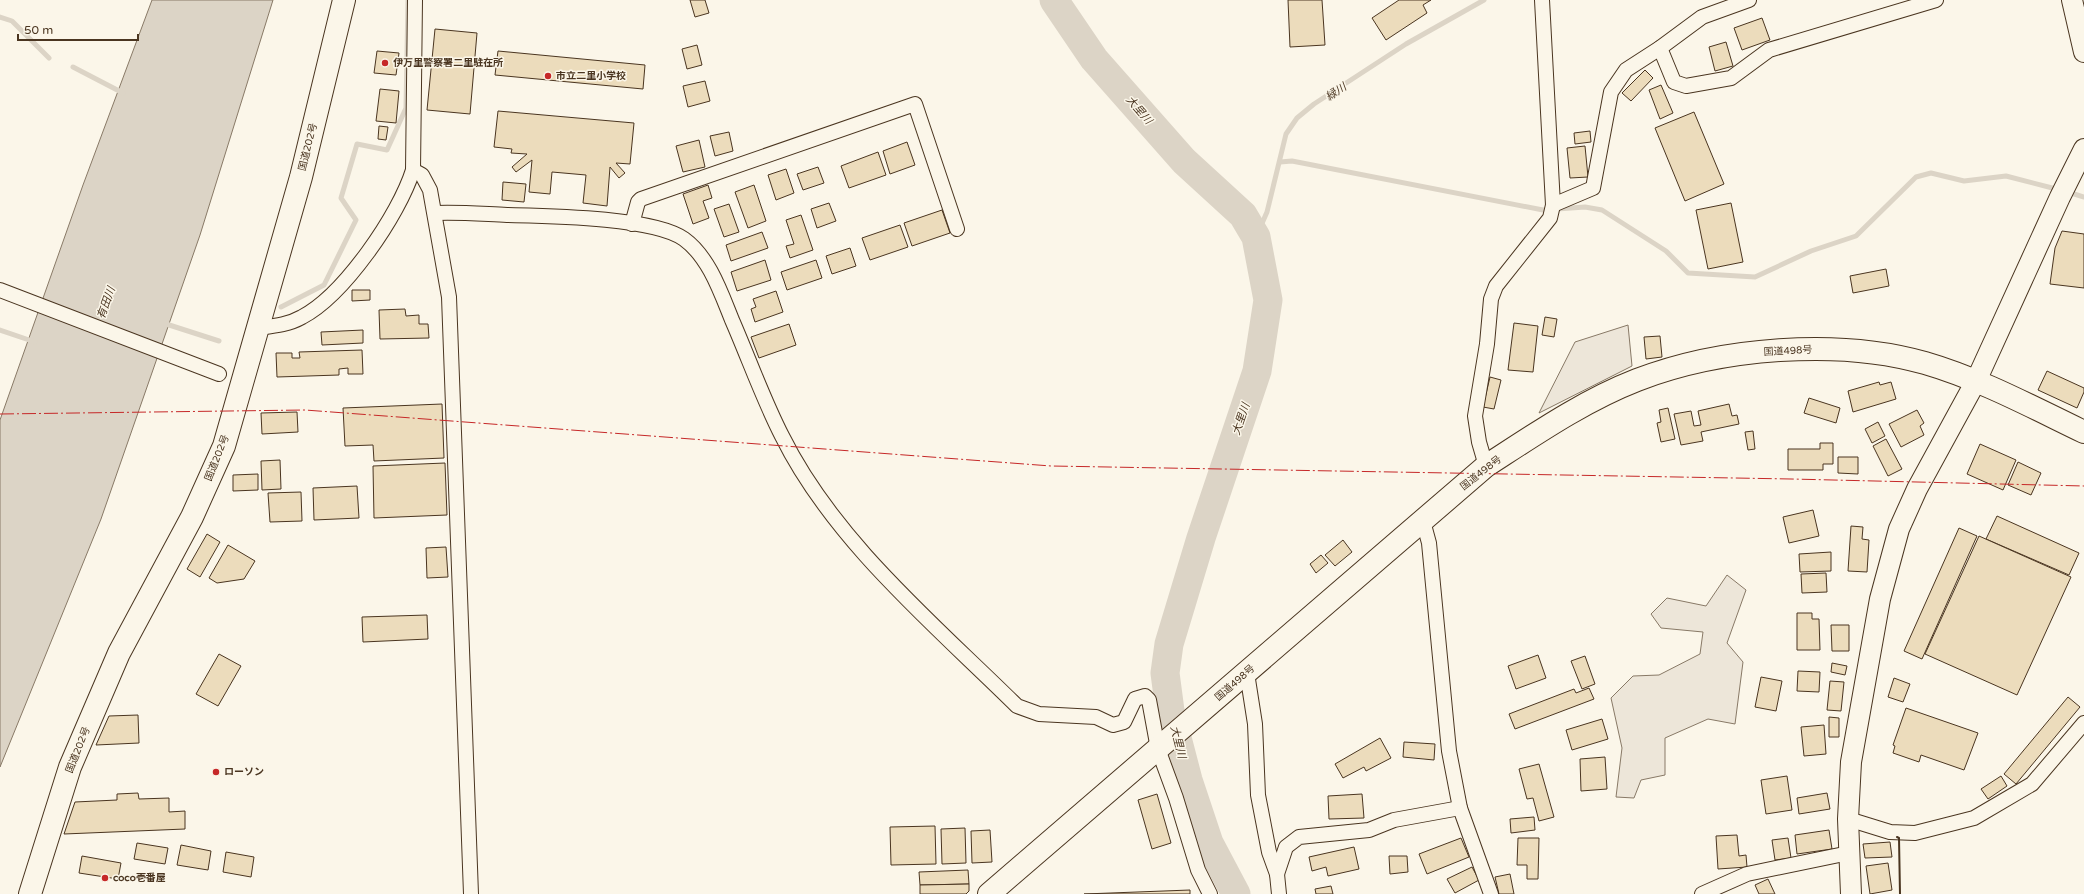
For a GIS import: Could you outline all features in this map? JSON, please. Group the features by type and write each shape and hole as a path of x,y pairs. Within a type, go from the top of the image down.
{"highway":[{"name":"国道202号","path":"30,894 70,767 113,667 192,517 224,446 301,177 344,0"},
{"name":"国道498号","path":"989,894 1486,466 1584,405 1637,380 1688,365 1741,355 1784,350 1834,349 1887,354 1925,363 1976,381 2084,432"}],"street":[{"path":"257,328 281,325 302,318 328,300 350,276 395,211 408,186 412,170 415,0"},
{"path":"1542,0 1552,211"},
{"path":"1486,466 1479,442 1475,416 1486,344 1490,299 1496,286 1552,211 1593,188 1611,92 1626,70 1660,48 1702,17 1749,0"},
{"path":"1660,48 1674,82 1686,86 1732,78 1769,50 1936,0"},
{"path":"2072,0 2082,29 2084,52"},
{"path":"632,224 638,202 641,199 915,104 958,229"},
{"path":"1851,894 1848,819 1852,754 1880,599 1899,529 1917,489 1976,381 2063,191 2084,149"},
{"path":"412,170 422,175 430,190 436,213 449,297 471,894"},
{"path":"436,213 562,217 632,224 664,230 683,239 700,256 717,284 782,436 822,502 866,557 1017,706 1039,714 1096,718 1113,725 1124,722 1134,699 1145,696 1149,700 1158,749 1176,798 1198,870 1210,894"},
{"path":"0,290 219,374"},
{"path":"1423,521 1429,543 1449,751 1460,808 1490,894"},
{"path":"1247,673 1255,724 1258,795 1269,852 1277,874 1279,894"},
{"path":"1848,819 1890,832 1915,833 1974,818 2032,784 2084,723"},
{"path":"1277,874 1286,847 1299,837 1369,830 1394,820 1460,808"},
{"path":"1702,894 1747,874 1849,854"}],"shaded area":[{"path":"1628,325 1632,366 1539,413 1575,342"},
{"path":"1727,575 1746,590 1727,643 1743,662 1735,724 1708,719 1665,738 1665,775 1641,780 1634,798 1616,797 1622,748 1611,698 1633,676 1659,675 1700,654 1703,632 1661,628 1651,614 1667,598 1706,606"}],"water":[{"name":"有田川","path":"152,0 273,0 200,235 101,519 0,767 0,420 83,185"}],"building":[{"path":"690,0 705,0 709,13 695,17"},
{"path":"1288,0 1322,0 1325,45 1290,47"},
{"path":"1399,0 1431,0 1423,5 1427,13 1386,40 1372,18"},
{"path":"1762,18 1770,40 1742,50 1734,28"},
{"path":"435,29 477,33 470,114 427,110"},
{"path":"1726,42 1733,66 1715,71 1709,47"},
{"path":"697,45 702,65 687,69 682,49"},
{"path":"377,51 399,53 396,75 374,73"},
{"path":"498,51 645,65 643,89 495,75"},
{"path":"1645,70 1653,78 1631,101 1622,93"},
{"path":"705,81 710,101 688,107 683,86"},
{"path":"1661,85 1673,113 1660,119 1649,90"},
{"path":"380,89 399,91 396,123 376,121"},
{"path":"498,111 634,123 630,164 616,163 625,173 619,178 610,167 607,206 583,203 586,175 552,172 550,194 529,192 532,160 516,172 512,167 527,154 511,153 512,149 494,147"},
{"path":"1694,112 1724,184 1685,201 1655,128"},
{"path":"379,126 388,127 386,140 378,139"},
{"path":"1590,131 1591,142 1575,144 1574,133"},
{"path":"729,132 733,151 715,156 710,136"},
{"path":"699,140 705,167 683,172 676,146"},
{"path":"907,142 915,165 890,174 883,151"},
{"path":"1585,146 1588,177 1570,178 1567,148"},
{"path":"878,152 886,175 849,188 841,166"},
{"path":"818,167 824,183 803,190 797,174"},
{"path":"786,169 794,193 776,200 768,175"},
{"path":"503,182 526,184 524,202 502,200"},
{"path":"708,185 712,198 703,201 709,218 693,224 683,194"},
{"path":"754,185 766,221 748,228 735,192"},
{"path":"829,203 836,221 817,228 811,209"},
{"path":"1731,203 1743,262 1708,269 1696,210"},
{"path":"729,204 739,232 724,237 714,209"},
{"path":"942,210 950,233 912,246 904,223"},
{"path":"801,215 813,250 790,258 786,246 794,244 786,220"},
{"path":"900,225 908,247 870,260 862,238"},
{"path":"2062,231 2084,234 2084,288 2050,284 2055,248"},
{"path":"762,232 768,248 731,261 726,245"},
{"path":"850,248 856,266 832,274 826,256"},
{"path":"765,260 771,280 737,291 731,272"},
{"path":"816,260 822,278 787,290 781,272"},
{"path":"1886,269 1889,286 1853,293 1850,276"},
{"path":"352,290 370,290 370,300 352,301"},
{"path":"776,291 783,312 755,322 751,309 756,307 753,299"},
{"path":"405,309 406,316 419,315 419,324 428,324 429,338 380,339 379,310"},
{"path":"1545,317 1557,319 1554,337 1542,335"},
{"path":"1514,323 1538,326 1533,372 1508,370"},
{"path":"789,324 796,345 759,358 751,337"},
{"path":"363,330 363,343 322,345 321,332"},
{"path":"1660,336 1662,357 1646,359 1644,337"},
{"path":"362,350 363,374 348,374 348,368 339,369 339,375 277,377 276,353 292,353 292,358 300,358 299,352"},
{"path":"2047,371 2084,388 2084,392 2077,408 2038,390"},
{"path":"1490,377 1501,380 1494,409 1483,407"},
{"path":"1879,382 1880,385 1891,382 1896,399 1853,412 1848,391"},
{"path":"1809,398 1840,408 1836,423 1804,413"},
{"path":"442,404 444,458 374,461 373,445 345,446 343,408"},
{"path":"1729,404 1732,416 1737,415 1739,424 1701,432 1703,441 1681,445 1674,414 1691,411 1694,426 1701,425 1698,411"},
{"path":"1668,408 1675,439 1661,442 1657,423 1661,422 1659,410"},
{"path":"1917,410 1924,423 1920,426 1924,435 1901,447 1889,424"},
{"path":"297,412 298,432 262,434 261,413"},
{"path":"1878,422 1885,436 1872,443 1865,429"},
{"path":"1753,431 1755,449 1748,450 1745,432"},
{"path":"1886,439 1902,469 1888,476 1873,446"},
{"path":"1820,443 1833,443 1833,464 1823,464 1823,470 1788,470 1788,449 1820,449"},
{"path":"1980,444 2016,460 2003,490 1967,474"},
{"path":"1838,457 1858,457 1858,474 1838,473"},
{"path":"280,460 281,489 262,490 261,461"},
{"path":"2018,462 2041,473 2031,495 2008,485"},
{"path":"445,463 447,515 374,518 373,466"},
{"path":"258,474 258,490 233,491 233,475"},
{"path":"357,486 359,518 314,520 313,488"},
{"path":"301,492 302,521 270,522 268,493"},
{"path":"1813,510 1819,536 1789,543 1783,517"},
{"path":"1997,516 2079,553 2069,575 1986,539"},
{"path":"1851,526 1863,527 1862,539 1869,540 1867,572 1848,571"},
{"path":"1959,528 1977,536 1922,659 1904,651"},
{"path":"207,534 220,542 200,577 187,569"},
{"path":"1979,536 2071,577 2017,695 1925,654"},
{"path":"1343,540 1352,552 1335,566 1325,555"},
{"path":"228,545 255,561 244,579 217,583 209,578"},
{"path":"446,547 448,577 427,578 426,548"},
{"path":"1831,552 1831,571 1800,572 1799,554"},
{"path":"1321,555 1328,563 1316,573 1310,564"},
{"path":"1826,573 1827,592 1802,593 1801,574"},
{"path":"1797,613 1812,613 1812,619 1819,619 1820,650 1797,650"},
{"path":"427,615 428,639 363,642 362,617"},
{"path":"1831,625 1849,625 1849,651 1832,651"},
{"path":"219,654 241,666 218,706 196,694"},
{"path":"1538,655 1546,678 1516,689 1508,666"},
{"path":"1585,656 1595,684 1582,689 1571,661"},
{"path":"1832,663 1847,666 1845,675 1831,672"},
{"path":"1798,671 1820,672 1819,692 1797,691"},
{"path":"1761,677 1782,681 1776,711 1755,707"},
{"path":"1894,678 1910,684 1903,702 1888,697"},
{"path":"1830,681 1844,682 1841,711 1827,710"},
{"path":"1589,688 1594,699 1515,729 1509,714 1574,689 1576,693"},
{"path":"2068,697 2080,707 2016,784 2004,774"},
{"path":"1906,708 1978,733 1964,770 1921,755 1919,762 1893,753 1895,746 1893,745"},
{"path":"138,715 139,743 96,745 109,716"},
{"path":"1829,717 1839,718 1839,737 1829,737"},
{"path":"1602,719 1608,739 1572,750 1566,730"},
{"path":"1824,725 1826,754 1804,756 1801,727"},
{"path":"1380,738 1391,758 1366,771 1364,767 1343,778 1335,764"},
{"path":"1404,742 1435,744 1434,760 1403,757"},
{"path":"1605,757 1607,789 1581,791 1580,759"},
{"path":"1539,764 1554,817 1539,821 1533,798 1527,799 1519,769"},
{"path":"1787,776 1792,810 1766,814 1761,780"},
{"path":"2001,776 2007,786 1988,799 1981,789"},
{"path":"138,793 139,799 169,798 169,812 185,811 185,829 64,834 75,802 117,800 117,794"},
{"path":"1827,793 1830,809 1799,814 1797,798"},
{"path":"1157,794 1171,843 1152,849 1138,800"},
{"path":"1362,794 1364,818 1329,819 1328,796"},
{"path":"1534,817 1535,830 1511,833 1510,819"},
{"path":"935,826 936,864 891,865 890,827"},
{"path":"965,828 966,863 942,864 941,829"},
{"path":"990,830 992,862 972,863 971,831"},
{"path":"1829,830 1832,849 1797,854 1795,835"},
{"path":"1737,835 1739,856 1746,855 1747,867 1718,869 1716,836"},
{"path":"1461,838 1469,857 1427,874 1419,854"},
{"path":"1518,838 1539,838 1538,879 1527,879 1527,865 1517,865"},
{"path":"1788,838 1791,858 1775,860 1772,840"},
{"path":"1890,842 1892,857 1865,858 1863,844"},
{"path":"137,843 168,848 165,864 134,859"},
{"path":"181,845 211,851 208,870 177,865"},
{"path":"1354,847 1359,869 1328,876 1326,867 1312,871 1309,857"},
{"path":"226,852 254,857 251,877 223,872"},
{"path":"82,856 121,863 118,879 79,873"},
{"path":"1389,856 1407,856 1408,872 1390,874"},
{"path":"1888,863 1892,890 1870,894 1866,866"},
{"path":"1472,867 1479,880 1455,893 1447,879"},
{"path":"968,870 969,884 920,885 919,872"},
{"path":"1510,874 1514,894 1499,894 1495,877"},
{"path":"1768,879 1775,894 1759,894 1755,885"},
{"path":"969,884 969,891 966,894 920,894 920,885"},
{"path":"1331,886 1333,894 1316,894 1315,889"},
{"path":"1190,890 1190,894 1084,894"}],"waterway":[{"path":"281,307 324,285 356,220 341,198 357,144 387,150 406,108 408,0"},
{"name":"大里川","path":"1054,0 1094,59 1184,161 1243,215 1256,237 1268,300 1257,371 1201,538 1169,644 1165,673 1170,711 1188,780 1209,843 1236,894"},
{"name":"緑川","path":"1256,237 1267,212 1286,134 1297,118 1314,104 1406,44 1484,0"},
{"path":"0,17 12,21 49,58"},
{"path":"73,67 123,93"},
{"path":"1280,162 1292,161 1543,210 1585,207 1602,210 1666,251 1688,273 1755,277 1811,251 1856,236 1916,177 1931,173 1964,181 2006,176 2060,190"},
{"path":"2068,192 2084,197"},
{"path":"163,323 219,341"},
{"path":"0,330 35,342"}],"wall":[{"path":"1897,837 1899,838 1900,894"}],"power":[{"path":"0,414 305,410 1051,466 1791,479 2084,486"}],"place":[{"name":"伊万里警察署二里駐在所","path":"385,63"},
{"name":"市立二里小学校","path":"548,76"},
{"name":"ローソン","path":"216,772"},
{"name":"coco壱番屋","path":"105,878"}]}
